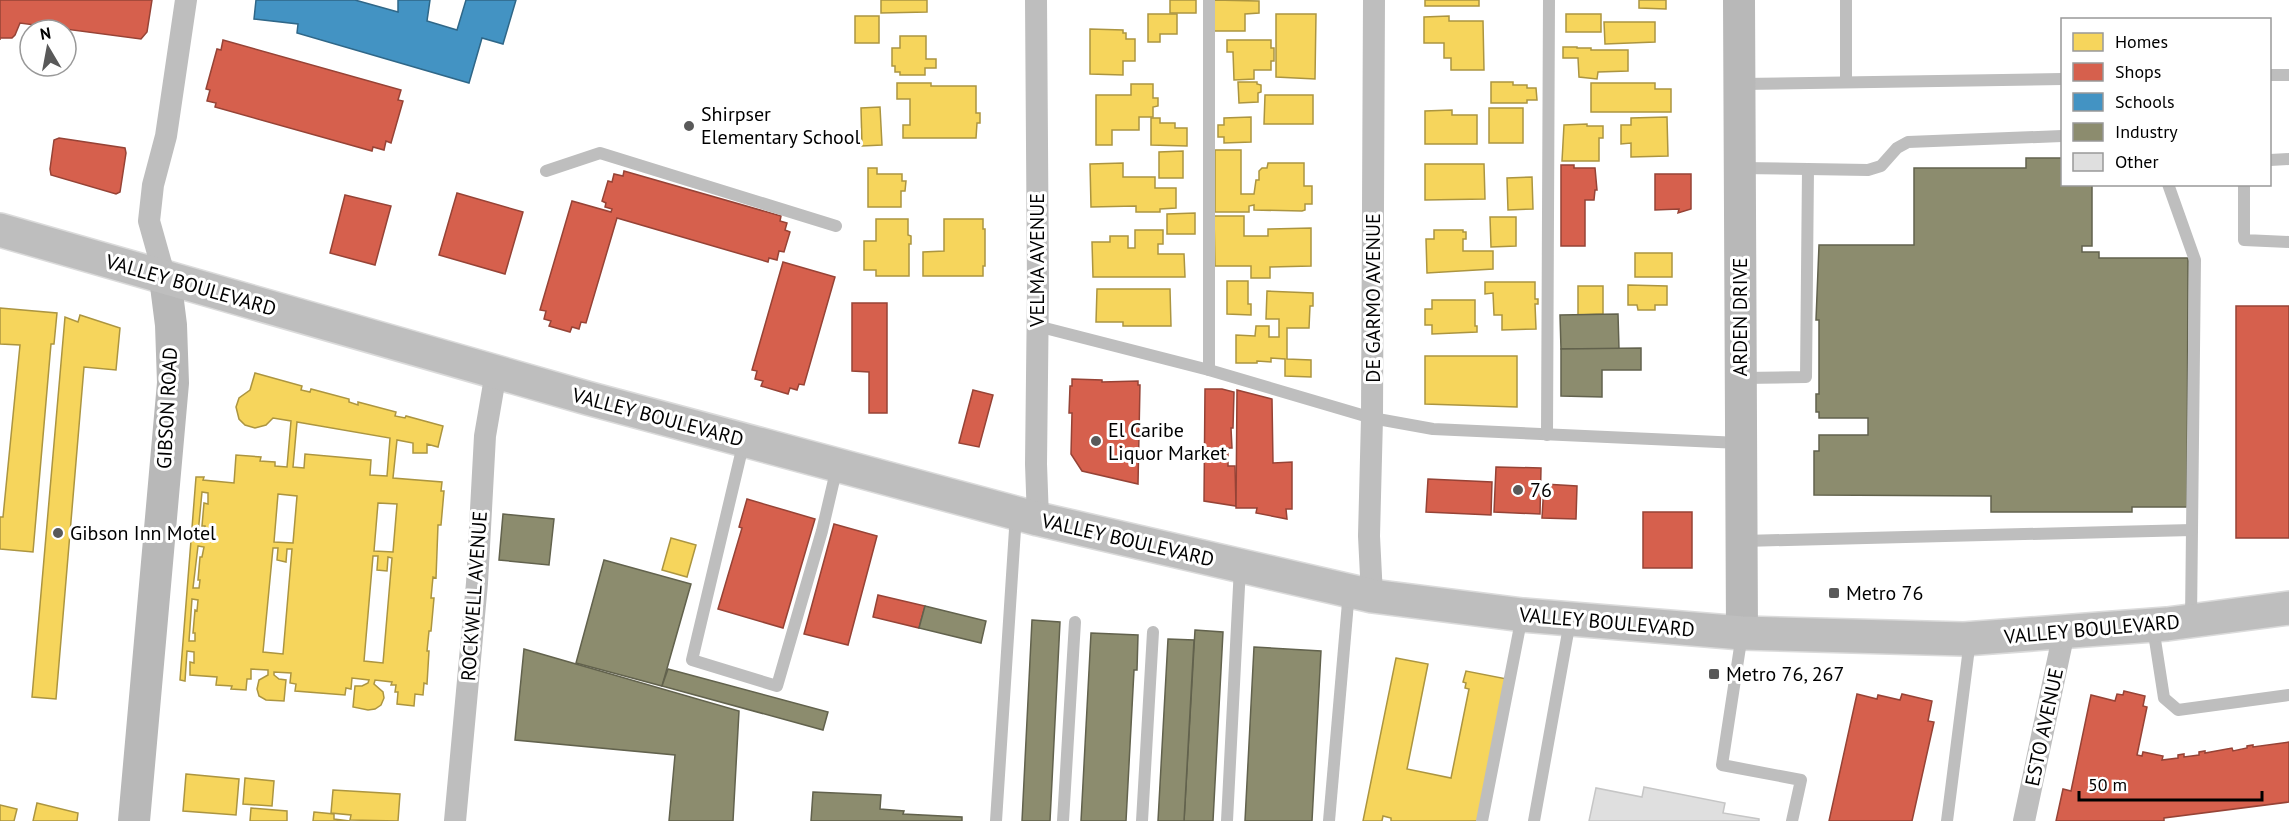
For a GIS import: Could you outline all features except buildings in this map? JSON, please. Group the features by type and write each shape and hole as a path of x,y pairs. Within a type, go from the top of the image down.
{"main road":[{"name":"VALLEY BOULEVARD","path":"0,230 496,372 1027,516 1361,593 1522,615 1742,633 1970,639 2152,625 2289,608"}],"street":[{"name":"GIBSON ROAD","path":"134,821 173,382 171,325 165,278 149,221 153,184 166,136 186,0"},
{"name":"VELMA AVENUE","path":"1027,516 1036,464 1036,0"},
{"name":"DE GARMO AVENUE","path":"1361,593 1369,536 1372,418 1374,0"},
{"name":"ARDEN DRIVE","path":"1739,0 1742,633"},
{"name":"ROCKWELL AVENUE","path":"455,821 477,583 485,436 496,372"},
{"name":"ESTO AVENUE","path":"2024,821 2064,632"}],"lane":[{"path":"1209,0 1209,370"},
{"path":"1547,435 1549,0"},
{"path":"1846,0 1846,82"},
{"path":"2271,75 2289,75"},
{"path":"1740,84 2061,79"},
{"path":"1740,168 1868,170 1881,166 1897,148 1908,142 2061,136"},
{"path":"546,171 600,153 836,226"},
{"path":"2271,160 2289,159"},
{"path":"1740,378 1806,377 1808,169"},
{"path":"2169,186 2195,260 2191,621"},
{"path":"2244,186 2245,241 2289,242"},
{"path":"1037,326 1209,370 1372,418 1433,429 1741,443"},
{"path":"745,440 692,660 777,686 822,531 837,465"},
{"path":"996,821 1027,516"},
{"path":"1742,541 2192,530"},
{"path":"1227,821 1240,566"},
{"path":"1329,821 1361,593"},
{"path":"1482,821 1522,615"},
{"path":"1534,821 1570,619"},
{"path":"1063,821 1075,622"},
{"path":"2152,625 2164,698 2178,710 2289,695"},
{"path":"1142,821 1153,633"},
{"path":"1742,633 1722,765 1801,780 1792,821"},
{"path":"1947,821 1970,639"}],"place":[{"name":"Shirpser Elementary School","path":"689,126"},
{"name":"El Caribe Liquor Market","path":"1096,441"},
{"name":"76","path":"1518,490"},
{"name":"Gibson Inn Motel","path":"58,533"},
{"name":"Metro 76","path":"1834,593"},
{"name":"Metro 76, 267","path":"1714,674"}]}
